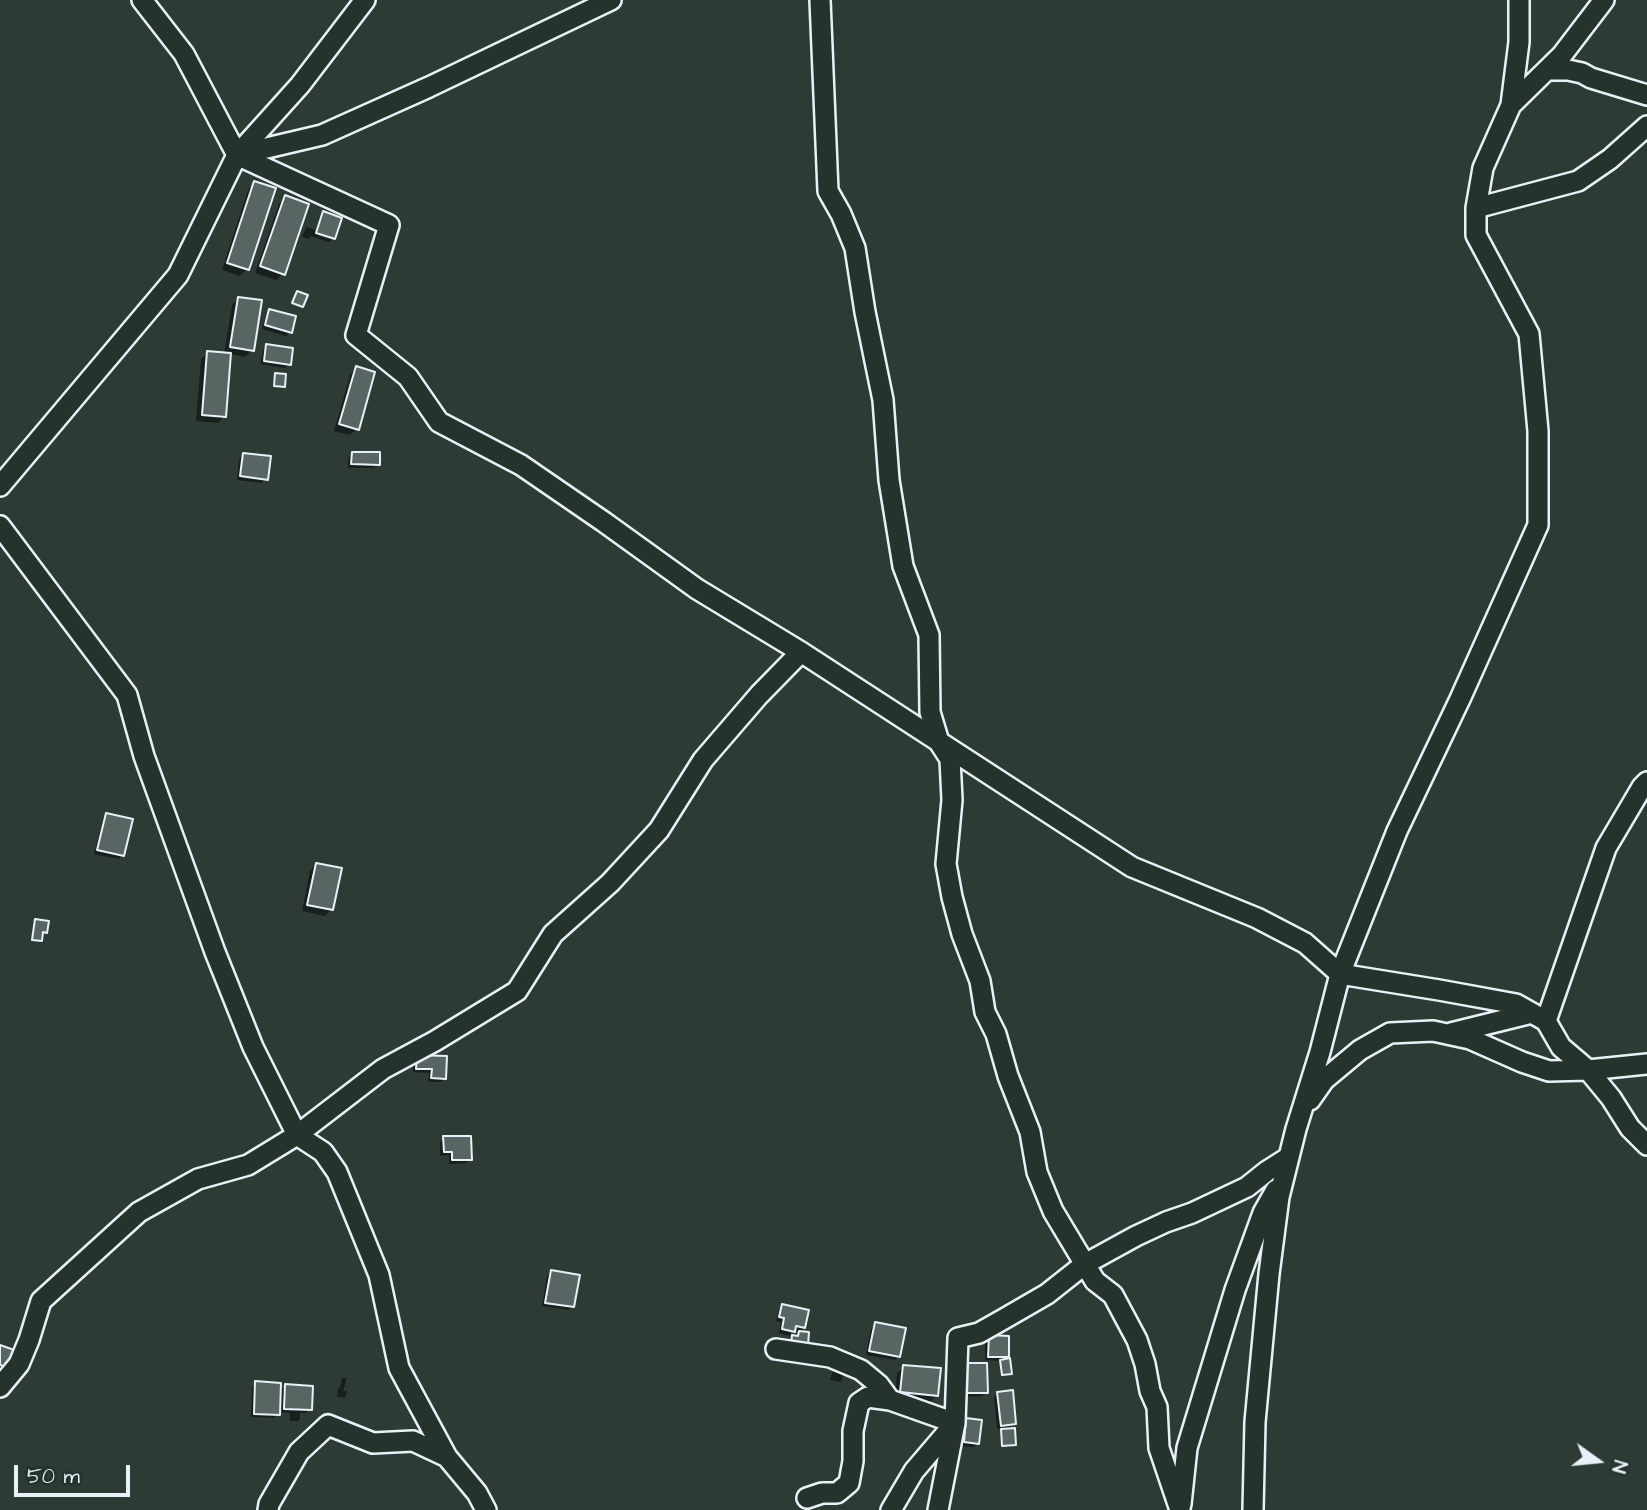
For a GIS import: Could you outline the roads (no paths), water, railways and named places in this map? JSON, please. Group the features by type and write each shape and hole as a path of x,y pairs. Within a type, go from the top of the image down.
{"street":[{"path":"142,0 184,54 237,155 389,225 356,335 408,377 439,422 520,465 697,589 801,652 1132,867 1257,918 1306,943 1340,974 1516,1004 1539,1017 1561,1047 1588,1070 1611,1098 1630,1128 1647,1145"},
{"path":"0,486 178,275 237,155 300,85 365,0"},
{"path":"237,155 322,135 611,0"},
{"path":"820,0 828,191 855,248 883,400 889,480 903,566 929,635 930,712 939,742 950,759 952,800 946,864 952,897 962,934 980,981 985,1012 996,1034 1008,1076 1030,1132 1037,1172 1053,1211 1095,1281 1113,1295 1138,1340 1150,1391 1157,1407 1158,1448 1180,1510"},
{"path":"1253,1510 1255,1422 1279,1197 1340,974 1397,831 1538,525 1538,431 1529,334 1476,235 1476,208 1483,168 1511,105 1519,43 1519,0"},
{"path":"1511,105 1562,55 1604,0"},
{"path":"1547,70 1581,72 1591,78 1647,95"},
{"path":"1476,208 1578,181 1610,159 1647,127"},
{"path":"0,526 127,695 144,756 215,952 253,1047 297,1135 323,1152 337,1172 379,1275 398,1368 447,1457 477,1493 486,1510"},
{"path":"0,1387 19,1364 41,1301 139,1212 198,1179 248,1165 297,1135 383,1069 435,1041 516,991 553,934 610,883 659,830 703,760 759,695 801,652"},
{"path":"1539,1017 1606,848 1647,782"},
{"path":"1447,1034 1539,1017"},
{"path":"1302,1111 1324,1080 1360,1050 1390,1033 1433,1031 1470,1038 1522,1062 1549,1071 1647,1064"},
{"path":"938,1510 955,1423 958,1338 979,1333 1002,1321 1046,1294 1085,1264 1136,1236 1212,1204 1247,1187 1268,1171 1288,1163"},
{"path":"1180,1510 1187,1448 1235,1290 1264,1213 1288,1163"},
{"path":"776,1349 830,1357 861,1370 879,1385 890,1401"},
{"path":"807,1498 822,1493 837,1493 849,1483 853,1461 853,1431 859,1403 868,1396 955,1423"},
{"path":"891,1510 914,1471 955,1423"},
{"path":"268,1510 299,1452 328,1425 373,1443 413,1441 447,1457"}]}
